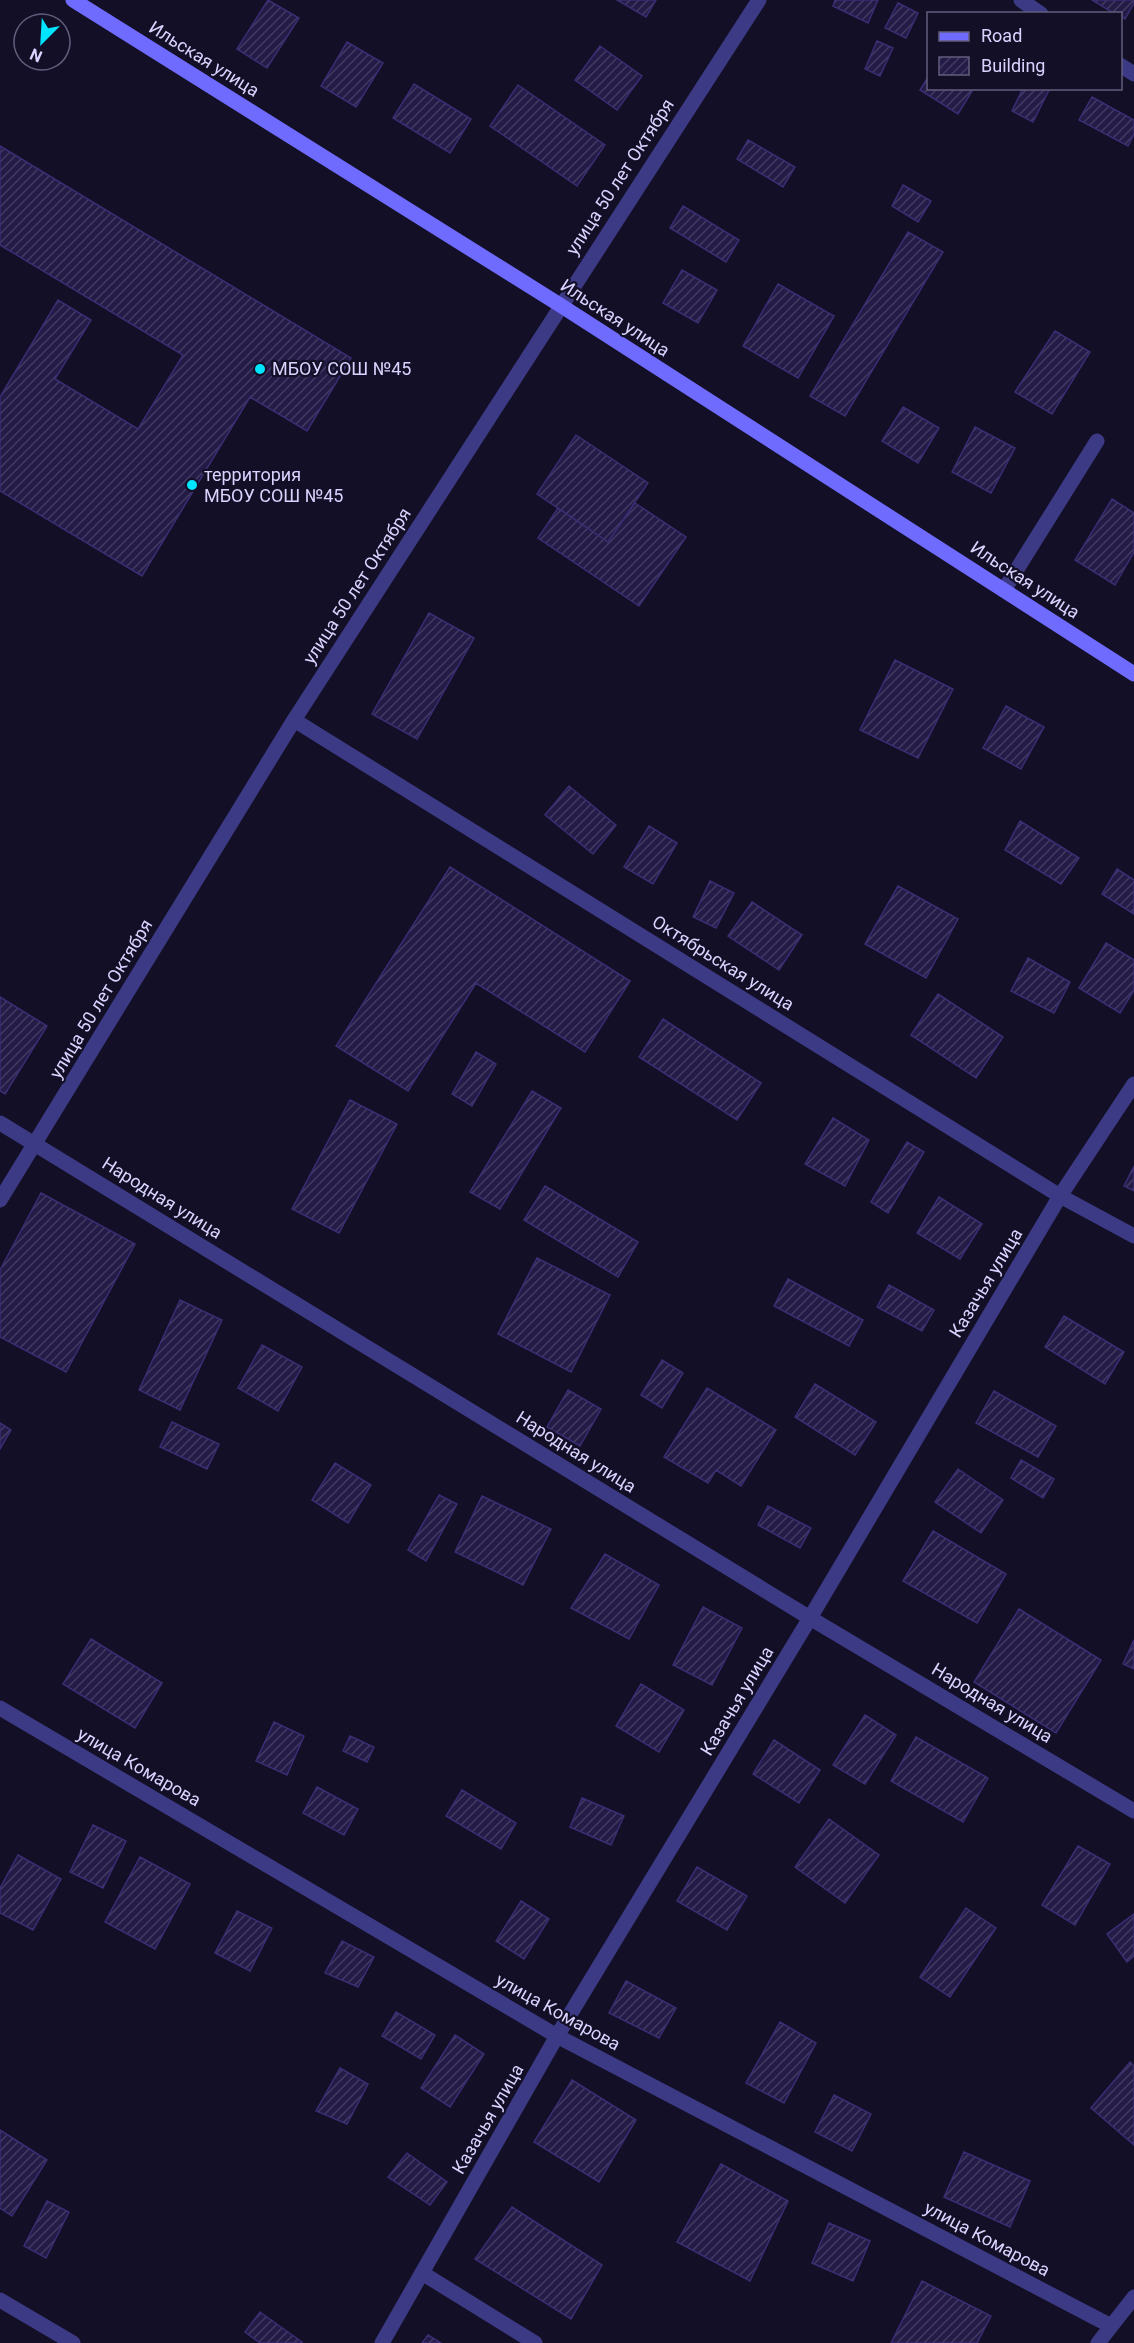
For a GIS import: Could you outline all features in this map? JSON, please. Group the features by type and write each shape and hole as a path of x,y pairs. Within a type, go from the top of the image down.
{"street":[{"name":"Ильская улица","path":"73,0 560,305 1134,674"},
{"name":"улица 50 лет Октября","path":"0,1200 294,720 759,0"},
{"path":"1021,0 1038,12"},
{"path":"1004,590 1097,441"},
{"name":"Октябрьская улица","path":"294,720 1060,1196 1134,1236"},
{"name":"Казачья улица","path":"382,2343 558,2036 810,1618 1060,1196 1134,1084"},
{"name":"Народная улица","path":"0,1123 810,1618 1134,1811"},
{"name":"улица Комарова","path":"0,1708 558,2036 1111,2326"},
{"path":"422,2273 535,2343"},
{"path":"1098,2343 1134,2297"},
{"path":"0,2300 73,2343"}],"building":[{"path":"268,0 299,18 267,68 237,49"},
{"path":"617,0 656,0 646,17"},
{"path":"835,0 878,0 868,23 833,6"},
{"path":"1092,0 1134,0 1125,19 1122,12 1112,12"},
{"path":"898,3 918,13 906,38 885,28"},
{"path":"877,41 893,48 880,76 865,69"},
{"path":"347,42 383,63 356,107 321,86"},
{"path":"600,46 642,76 617,110 575,80"},
{"path":"927,79 927,90 973,90 958,114 920,90"},
{"path":"414,84 471,119 450,153 393,118"},
{"path":"518,85 605,145 577,186 490,126"},
{"path":"1022,90 1049,90 1033,122 1012,111"},
{"path":"1092,97 1134,120 1134,134 1128,146 1079,120"},
{"path":"748,140 795,167 783,187 737,159"},
{"name":"МБОУ СОШ №45","path":"0,146 351,358 307,431 250,397 142,576 0,491 0,397 58,300 91,320 55,379 138,429 183,355 0,245"},
{"path":"903,185 931,201 918,222 892,206"},
{"path":"683,206 739,240 726,262 670,228"},
{"path":"908,232 943,252 845,416 810,396"},
{"path":"682,270 717,290 698,323 663,303"},
{"path":"778,284 834,316 798,378 743,346"},
{"path":"1055,331 1090,352 1052,414 1015,392"},
{"path":"903,407 939,428 918,463 882,441"},
{"path":"975,427 1015,448 991,493 952,472"},
{"path":"576,435 648,483 608,542 537,494"},
{"path":"1112,499 1134,513 1134,552 1115,585 1075,560"},
{"path":"635,503 686,537 639,606 538,538 558,508 608,542"},
{"path":"429,613 474,638 417,739 372,714"},
{"path":"895,660 953,689 918,758 860,730"},
{"path":"1006,706 1044,727 1021,769 983,748"},
{"path":"569,786 616,825 593,854 545,815"},
{"path":"1020,821 1079,858 1061,884 1005,850"},
{"path":"649,826 677,843 653,884 624,867"},
{"path":"450,867 630,981 585,1052 476,983 408,1091 336,1046"},
{"path":"1117,869 1134,880 1134,914 1102,894"},
{"path":"710,881 734,893 716,928 693,917"},
{"path":"898,886 958,919 926,978 865,944"},
{"path":"752,902 802,935 779,970 728,936"},
{"path":"1106,943 1134,960 1134,990 1120,1013 1079,988"},
{"path":"1028,958 1070,982 1054,1013 1011,991"},
{"path":"938,994 1003,1037 976,1078 911,1035"},
{"path":"0,997 47,1026 5,1094 0,1091"},
{"path":"663,1019 761,1083 737,1120 639,1057"},
{"path":"476,1052 496,1064 472,1106 452,1094"},
{"path":"532,1091 561,1108 500,1209 470,1192"},
{"path":"350,1100 397,1124 339,1233 292,1209"},
{"path":"833,1118 869,1140 845,1186 805,1164"},
{"path":"907,1142 924,1152 888,1213 871,1202"},
{"path":"1134,1166 1134,1191 1124,1186"},
{"path":"545,1186 638,1242 618,1277 524,1220"},
{"path":"41,1193 135,1244 66,1372 0,1337 0,1270"},
{"path":"939,1197 982,1224 960,1259 917,1233"},
{"path":"537,1258 610,1295 571,1372 498,1334"},
{"path":"788,1279 863,1320 849,1346 774,1306"},
{"path":"889,1285 934,1310 922,1331 877,1307"},
{"path":"180,1300 222,1320 180,1410 139,1390"},
{"path":"1064,1316 1124,1352 1105,1384 1045,1347"},
{"path":"262,1345 302,1367 278,1411 238,1388"},
{"path":"662,1360 683,1373 662,1408 641,1395"},
{"path":"815,1384 876,1422 855,1455 795,1417"},
{"path":"707,1388 776,1430 741,1486 716,1470 708,1483 664,1457"},
{"path":"568,1390 601,1409 580,1446 547,1427"},
{"path":"994,1391 1056,1426 1038,1457 976,1423"},
{"path":"172,1422 219,1444 207,1469 160,1447"},
{"path":"0,1423 11,1430 0,1449"},
{"path":"1021,1460 1054,1479 1043,1498 1011,1478"},
{"path":"335,1463 371,1485 348,1523 312,1500"},
{"path":"958,1469 1003,1500 981,1533 935,1502"},
{"path":"439,1495 457,1504 426,1561 408,1550"},
{"path":"482,1496 551,1529 523,1585 455,1552"},
{"path":"768,1506 811,1528 800,1548 758,1525"},
{"path":"933,1531 1006,1574 977,1623 903,1581"},
{"path":"605,1554 659,1585 629,1639 571,1608"},
{"path":"703,1607 742,1628 712,1685 673,1665"},
{"path":"1019,1609 1101,1660 1056,1733 974,1682"},
{"path":"91,1639 162,1683 135,1728 63,1684"},
{"path":"1134,1640 1134,1669 1123,1664"},
{"path":"641,1684 684,1710 659,1752 616,1726"},
{"path":"865,1715 896,1735 865,1784 833,1765"},
{"path":"274,1722 304,1736 287,1775 256,1761"},
{"path":"350,1736 374,1747 367,1762 343,1751"},
{"path":"916,1737 988,1778 963,1822 891,1781"},
{"path":"774,1740 820,1770 799,1803 753,1774"},
{"path":"317,1787 358,1809 344,1835 303,1813"},
{"path":"462,1790 516,1823 501,1849 446,1816"},
{"path":"582,1798 624,1816 611,1845 570,1827"},
{"path":"829,1819 879,1855 845,1903 795,1867"},
{"path":"93,1825 126,1841 103,1888 70,1872"},
{"path":"1078,1846 1110,1864 1075,1925 1042,1905"},
{"path":"18,1855 61,1879 33,1930 0,1913 0,1888"},
{"path":"140,1857 190,1884 155,1949 105,1922"},
{"path":"697,1867 747,1896 727,1930 677,1901"},
{"path":"521,1901 549,1919 524,1959 496,1941"},
{"path":"966,1908 996,1928 950,1997 920,1977"},
{"path":"237,1911 272,1928 250,1971 215,1953"},
{"path":"1134,1914 1134,1956 1127,1962 1107,1934"},
{"path":"342,1941 374,1957 358,1987 325,1973"},
{"path":"626,1981 676,2008 659,2038 609,2013"},
{"path":"396,2012 435,2035 421,2059 382,2036"},
{"path":"780,2022 816,2043 784,2103 746,2083"},
{"path":"455,2035 484,2054 450,2107 421,2088"},
{"path":"1130,2062 1134,2066 1134,2145 1091,2108"},
{"path":"340,2068 368,2084 347,2124 316,2111"},
{"path":"572,2080 636,2120 599,2182 534,2142"},
{"path":"834,2095 871,2114 852,2151 815,2132"},
{"path":"0,2130 47,2160 12,2216 0,2208"},
{"path":"964,2152 1030,2181 1010,2227 944,2197"},
{"path":"407,2153 447,2182 430,2205 388,2177"},
{"path":"721,2164 788,2201 750,2281 677,2242"},
{"path":"47,2201 69,2212 46,2258 24,2246"},
{"path":"512,2207 602,2265 571,2319 475,2259"},
{"path":"829,2223 870,2241 853,2281 812,2263"},
{"path":"922,2281 991,2316 977,2343 891,2343"},
{"path":"260,2312 302,2342 260,2343 245,2332"},
{"path":"428,2335 441,2343 422,2343"}],"place":[{"name":"МБОУ СОШ №45","path":"260,369"},
{"name":"территория МБОУ СОШ №45","path":"192,485"}]}
